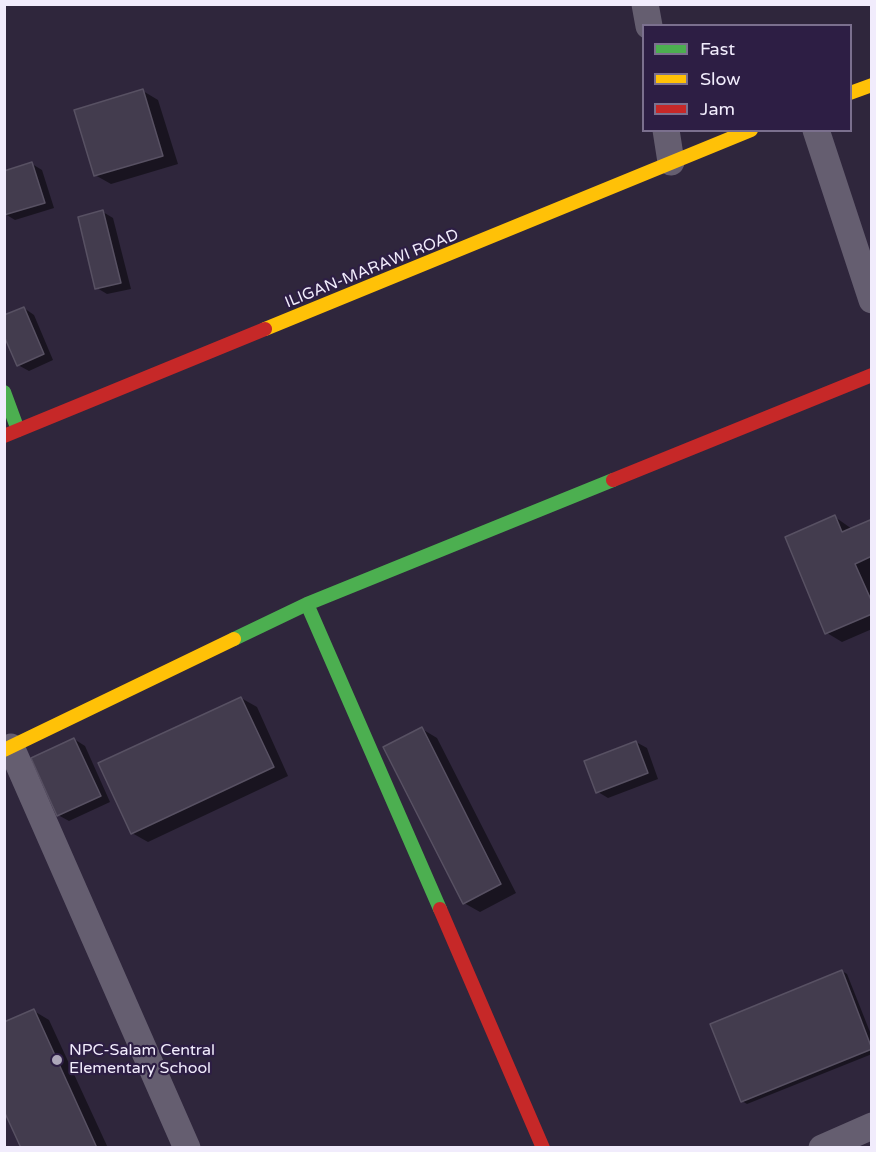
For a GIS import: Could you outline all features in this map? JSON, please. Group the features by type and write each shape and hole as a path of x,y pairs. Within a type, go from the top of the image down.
{"main road":[{"path":"852,92 872,85"},
{"name":"ILIGAN-MARAWI ROAD","path":"4,436 354,295 746,132"},
{"path":"8,748 307,604 872,375"},
{"path":"4,392 18,430"},
{"path":"307,604 543,1148"}],"street":[{"path":"645,4 649,24"},
{"path":"666,132 671,162"},
{"path":"817,132 872,300"},
{"path":"8,748 187,1148"},
{"path":"822,1148 872,1126"}],"building":[{"path":"143,89 163,156 94,176 74,110"},
{"path":"32,162 45,203 4,215 4,171"},
{"path":"103,210 121,283 95,289 78,217"},
{"path":"24,307 44,354 17,366 4,336 4,315"},
{"path":"835,515 842,532 870,520 872,523 872,556 855,564 872,602 872,614 825,634 785,537"},
{"path":"241,697 274,767 131,834 98,763"},
{"path":"422,727 501,884 463,904 383,747"},
{"path":"74,738 101,796 57,816 31,758"},
{"path":"636,741 648,773 596,793 584,761"},
{"path":"842,970 872,1049 741,1102 710,1024"},
{"path":"34,1009 97,1148 21,1148 4,1111 4,1022"}],"traffic: fast":[{"path":"4,392 18,430"},
{"path":"234,639 307,604 613,480"},
{"path":"307,604 440,909"}],"traffic: slow":[{"path":"852,92 872,85"},
{"path":"265,329 746,132"},
{"path":"4,750 234,639"}],"traffic: jam":[{"path":"4,436 265,329"},
{"path":"613,480 872,375"},
{"path":"440,909 543,1148"}],"place":[{"name":"NPC-Salam Central Elementary School","path":"57,1060"}]}
